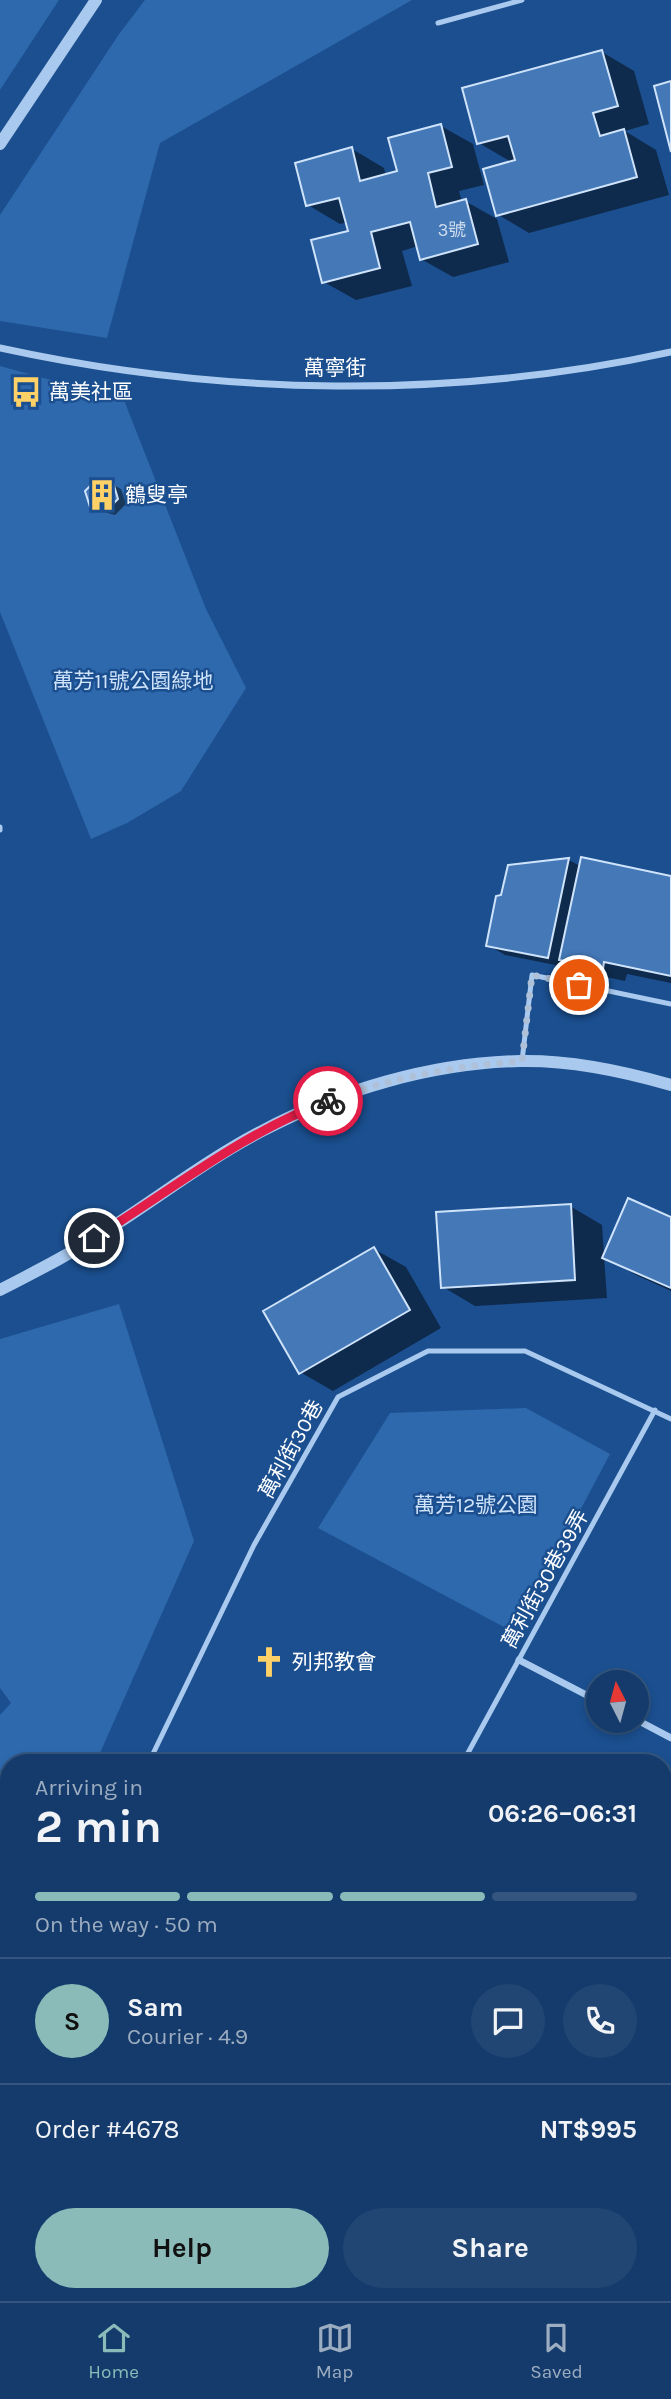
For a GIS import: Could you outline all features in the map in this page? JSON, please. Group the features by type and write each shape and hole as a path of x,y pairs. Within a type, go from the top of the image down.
{"street":[{"path":"0,144 96,0"},
{"name":"萬寧街","path":"0,348 134,372 271,384 354,386 444,384 550,373 671,352"},
{"path":"0,1290 57,1262 260,1132 311,1107 363,1088 466,1065 522,1061 578,1065 634,1074 671,1085"},
{"path":"519,1660 586,1695"},
{"path":"649,1726 671,1738"}],"lane":[{"path":"438,23 522,0"},
{"path":"522,1061 532,975 671,1004"},
{"name":"萬利街30巷","path":"153,1754 254,1545 338,1397 428,1351 525,1351 671,1419"},
{"name":"萬利街30巷39弄","path":"467,1754 655,1410"}],"green space":[{"path":"0,0 59,0 0,90"},
{"path":"145,0 412,0 160,143 107,338 0,321 0,215 119,34"},
{"name":"萬芳11號公園綠地","path":"0,366 124,400 206,609 246,688 181,791 127,823 91,839 0,612"},
{"path":"119,1304 194,1541 100,1754 0,1754 0,1715 11,1703 0,1688 0,1339"},
{"name":"萬芳12號公園","path":"526,1408 610,1454 515,1633 318,1528 390,1413"}],"building":[{"path":"602,50 618,106 593,113 600,136 624,129 637,177 496,216 483,169 515,160 508,136 477,144 462,88"},
{"path":"671,81 671,152 654,86"},
{"path":"441,124 452,167 428,173 436,207 466,199 478,244 420,260 410,222 371,232 380,268 322,283 311,240 348,231 339,198 306,206 295,163 352,147 360,181 397,171 388,138"},
{"name":"鶴叟亭","path":"97,479 113,482 118,499 106,511 90,507 85,491"},
{"path":"581,857 671,876 671,976 604,962 603,969 559,960"},
{"path":"569,858 548,958 486,946 496,896 501,895 508,865"},
{"path":"628,1198 671,1217 671,1288 602,1258"},
{"path":"571,1204 575,1280 441,1288 436,1212"},
{"path":"374,1247 410,1310 299,1374 263,1311"}],"way so far":[{"path":"328,1101 363,1088 466,1065 522,1061 532,975 579,985"}],"place":[{"name":"萬美社區","path":"26,392"},
{"name":"鶴叟亭","path":"102,495"},
{"name":"列邦教會","path":"269,1662"}],"route":[{"path":"94,1238 198,1169 260,1132 328,1101"}]}
